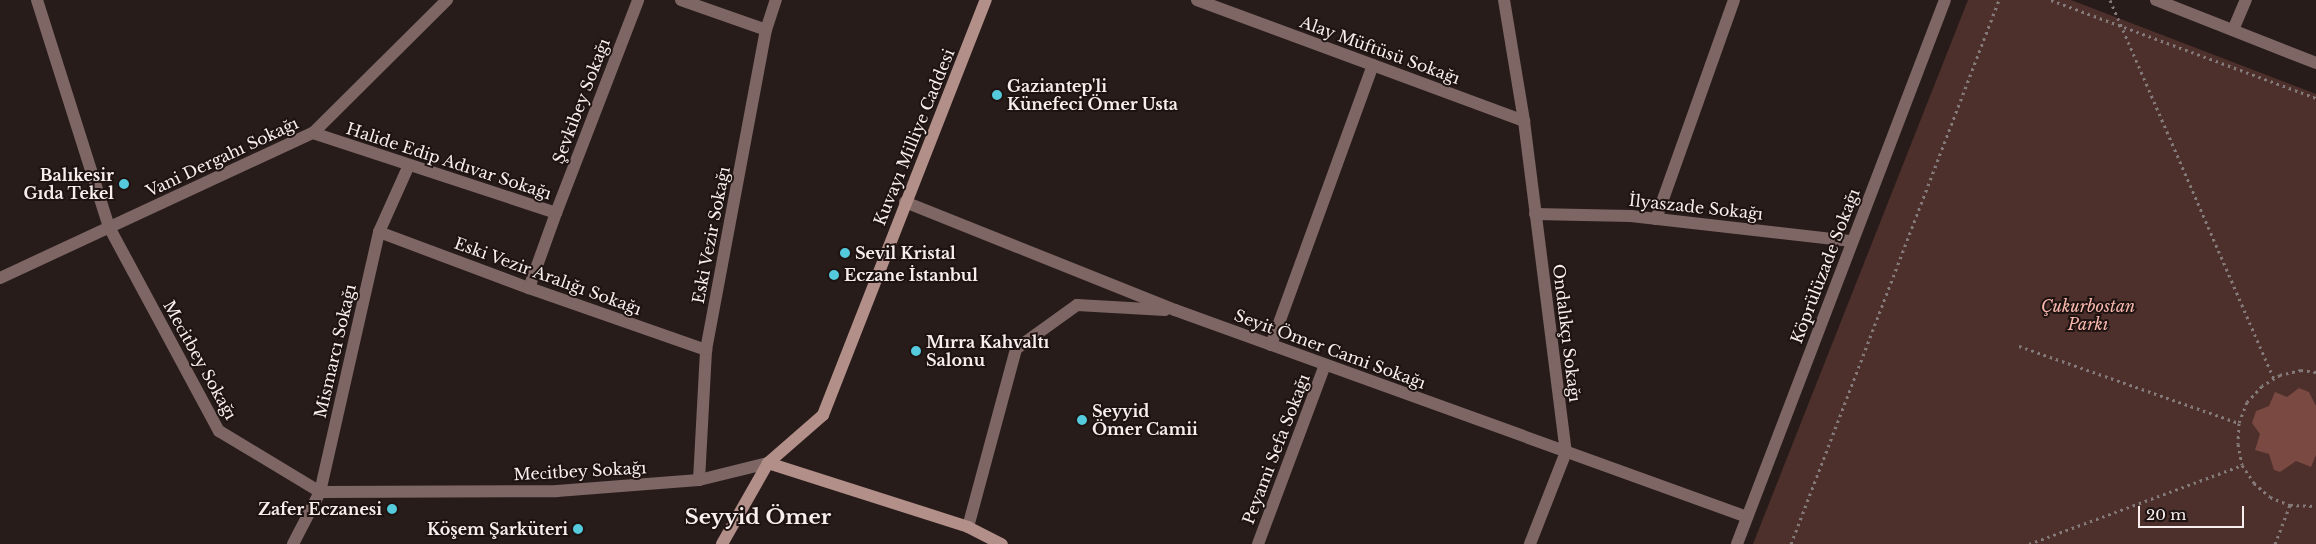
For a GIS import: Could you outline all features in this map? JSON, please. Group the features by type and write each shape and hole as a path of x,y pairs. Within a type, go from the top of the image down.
{"street":[{"name":"Meсitbey Sokağı","path":"37,0 109,228 219,431 320,492 557,491 699,480 768,463"},
{"name":"Vani Dergahı Sokağı","path":"0,278 313,133 447,0"},
{"name":"Şevkibey Sokağı","path":"556,213 638,0"},
{"path":"681,0 766,30"},
{"name":"Eski Vezir Sokağı","path":"699,480 706,350 766,30 776,0"},
{"name":"Kuvayı Milliye Caddesi","path":"722,544 738,512 768,463 823,415 905,202 986,0"},
{"name":"Alay Müftüsü Sokağı","path":"1197,0 1524,121"},
{"name":"Ondalıkçı Sokağı","path":"1504,0 1524,121 1566,452 1530,544"},
{"path":"1656,219 1734,0"},
{"name":"Köprülüzade Sokağı","path":"1737,544 1945,0"},
{"path":"2156,0 2316,63"},
{"path":"2233,30 2246,0"},
{"path":"1271,345 1374,65"},
{"name":"Halide Edip Adıvar Sokağı","path":"313,133 556,213 529,288"},
{"name":"Mismarcı Sokağı","path":"293,544 320,492 379,232 409,165"},
{"name":"Seyit Ömer Cami Sokağı","path":"905,202 1175,310 1747,517"},
{"name":"İlyaszade Sokağı","path":"1535,214 1631,216 1852,241"},
{"name":"Eski Vezir Aralığı Sokağı","path":"379,232 529,288 706,350"},
{"path":"968,527 1016,349 1077,305 1175,310"},
{"name":"Peyami Sefa Sokağı","path":"1258,544 1325,365"},
{"path":"768,463 968,527 1002,544"}],"path":[{"path":"1791,544 1999,0"},
{"path":"2051,0 2316,98"},
{"path":"2110,0 2274,379"},
{"path":"2019,346 2239,422"},
{"path":"2316,372 2301,370 2274,379 2262,386 2248,402 2239,422 2238,444 2242,465 2254,483 2270,497 2290,505 2316,506"},
{"path":"2029,544 2242,465"},
{"path":"2275,544 2290,505"}],"green space":[{"name":"Çukurbostan Parkı","path":"1968,0 2071,0 2316,94 2316,544 1753,544"}],"shaded area":[{"path":"2299,388 2309,392 2316,406 2316,455 2311,467 2296,461 2280,472 2274,470 2269,454 2255,450 2260,434 2252,423 2256,411 2269,406 2275,392 2287,397"}],"place":[{"name":"Gaziantep'li Künefeci Ömer Usta","path":"997,95"},
{"name":"Balıkesir Gıda Tekel","path":"124,184"},
{"name":"Sevil Kristal","path":"845,253"},
{"name":"Eczane İstanbul","path":"834,275"},
{"name":"Mırra Kahvaltı Salonu","path":"916,351"},
{"name":"Seyyid Ömer Camii","path":"1082,420"},
{"name":"Zafer Eczanesi","path":"392,509"},
{"name":"Köşem Şarküteri","path":"578,529"}],"district":[{"name":"Seyyid Ömer","path":"758,517"}]}
